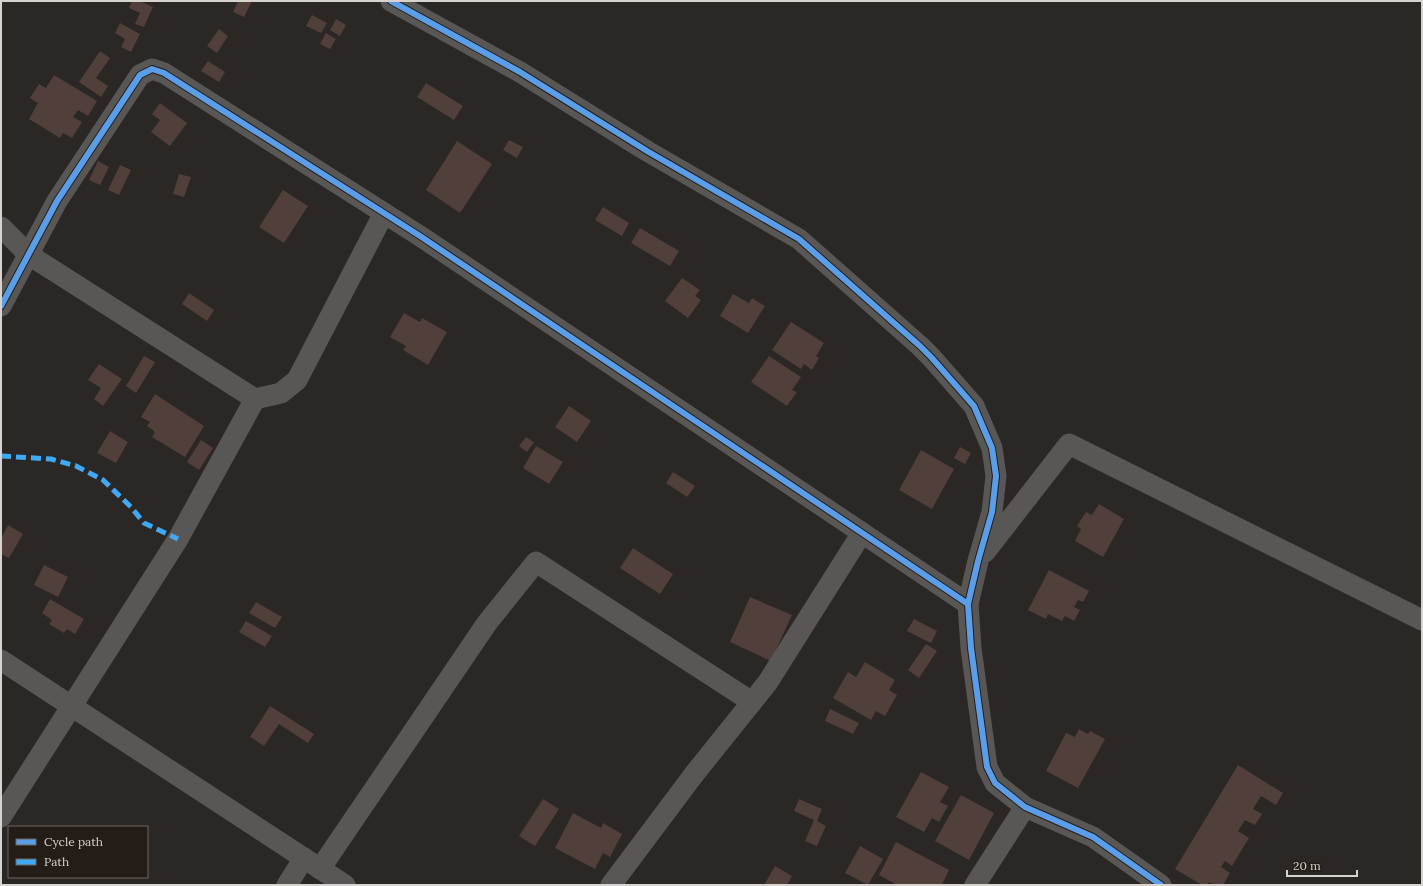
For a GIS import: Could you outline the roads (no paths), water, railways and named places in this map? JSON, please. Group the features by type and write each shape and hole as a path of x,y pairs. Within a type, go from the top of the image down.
{"street":[{"path":"391,1 520,72 647,151 799,239 920,346 974,406 992,448 996,476 992,512 968,604 971,648 987,767 995,783 1025,807 1093,837 1161,885"},
{"path":"1,306 57,201 140,75 152,69 164,73 384,213 968,604"},
{"path":"1,227 29,255 255,399 281,393 297,380 384,213"},
{"path":"1,817 178,539 255,399"},
{"path":"978,562 1069,444 1422,620"},
{"path":"611,885 695,773 773,676 860,536 861,532"},
{"path":"287,885 312,863 487,623 536,562 752,702"},
{"path":"1,660 345,885"},
{"path":"975,885 1025,807"}]}
